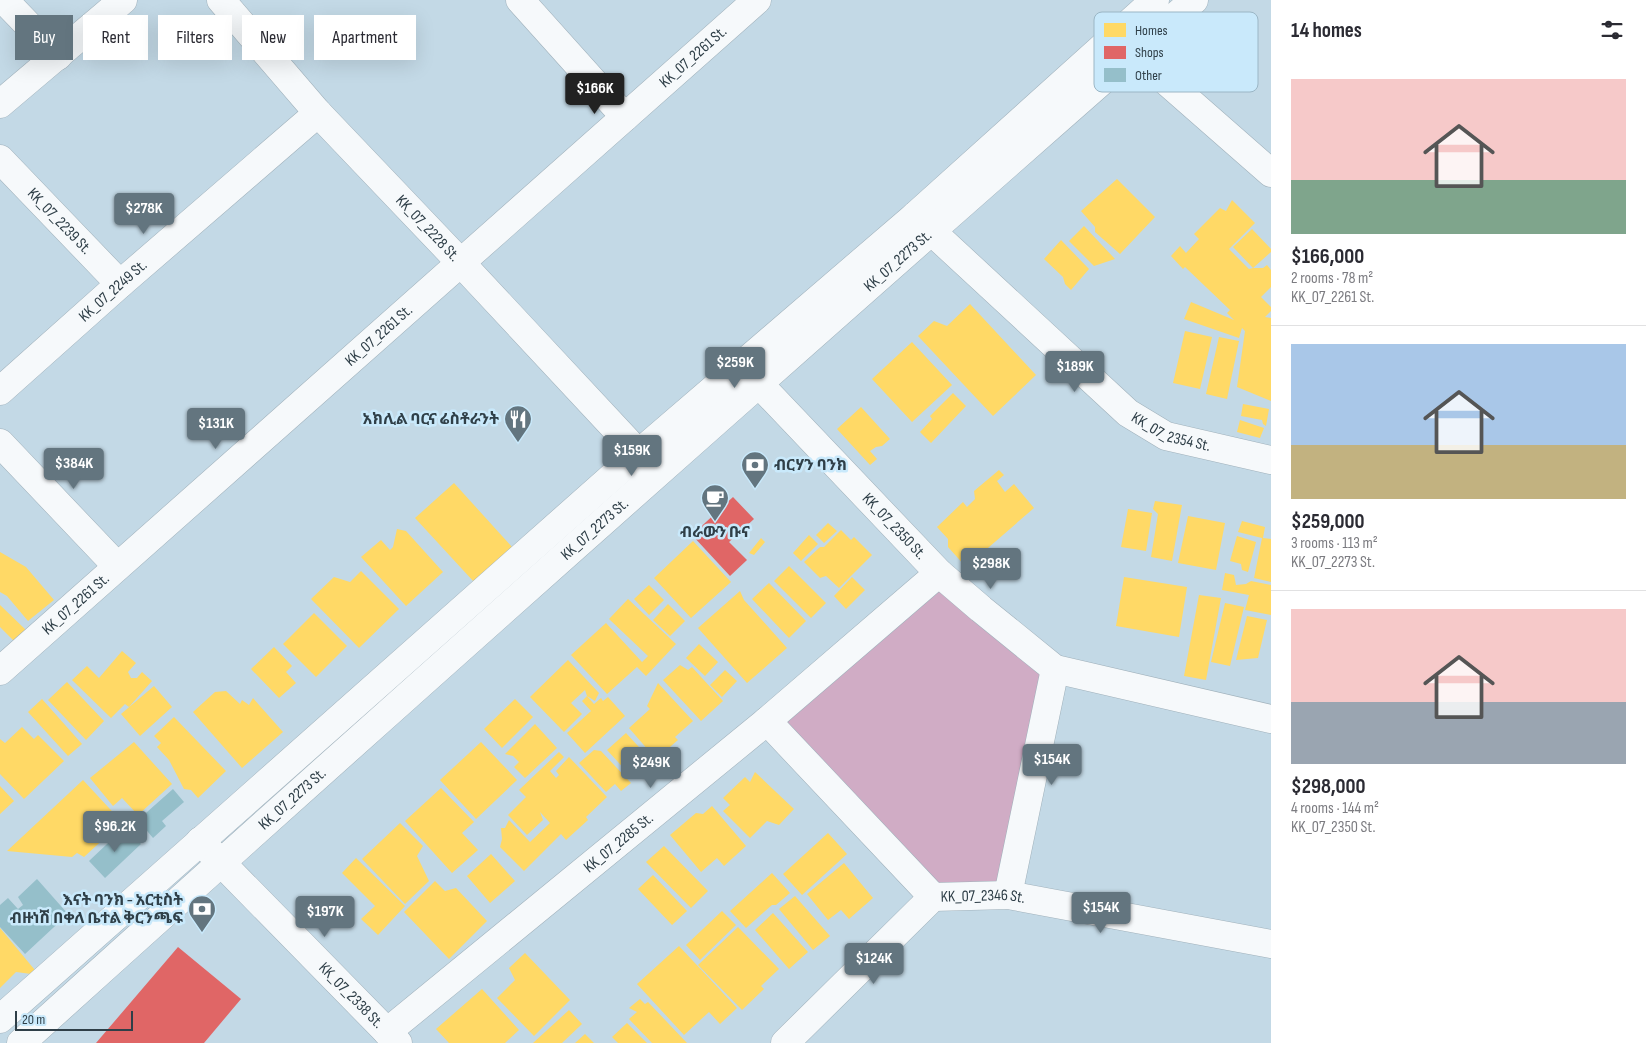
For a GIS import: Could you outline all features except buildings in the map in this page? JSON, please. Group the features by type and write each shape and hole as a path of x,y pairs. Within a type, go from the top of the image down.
{"street":[{"path":"4,0 18,15"},
{"path":"73,43 123,0"},
{"name":"KK_07_2228 St.","path":"221,0 318,113 639,452 657,474"},
{"path":"520,0 625,117"},
{"name":"KK_07_2261 St.","path":"0,670 757,0"},
{"name":"KK_07_2273 St.","path":"1147,12 1155,0"},
{"name":"KK_07_2273 St.","path":"1175,12 1194,0"},
{"path":"0,104 53,60"},
{"name":"KK_07_2273 St.","path":"0,1019 639,452 750,374 923,224 1094,72"},
{"path":"1181,92 1271,173"},
{"name":"KK_07_2249 St.","path":"0,391 120,284 318,113"},
{"name":"KK_07_2239 St.","path":"0,159 120,284"},
{"name":"KK_07_2354 St.","path":"923,224 1128,413 1166,436 1271,460"},
{"name":"KK_07_2273 St.","path":"21,1043 221,862 657,474 750,374"},
{"name":"KK_07_2350 St.","path":"750,374 939,573 1055,669 1271,719"},
{"path":"0,443 117,566"},
{"name":"KK_07_2285 St.","path":"393,1037 767,722 939,573"},
{"path":"1008,895 1055,669"},
{"name":"KK_07_2346 St.","path":"767,722 933,897 1008,895 1271,944"},
{"name":"KK_07_2338 St.","path":"200,841 393,1037"},
{"path":"785,1043 933,897"}],"shaded area":[{"path":"939,573 1055,669 1008,895 933,897 767,721"}],"place":[{"name":"አክሊል ባርና ሬስቶራንት","path":"518,443"},
{"name":"ብርሃን ባንክ","path":"755,489"},
{"name":"ብራውን ቡና","path":"715,522"},
{"name":"እናት ባንክ - አርቲስት ብዙነሽ በቀለ ቤተል ቅርንጫፍ","path":"202,933"}]}
